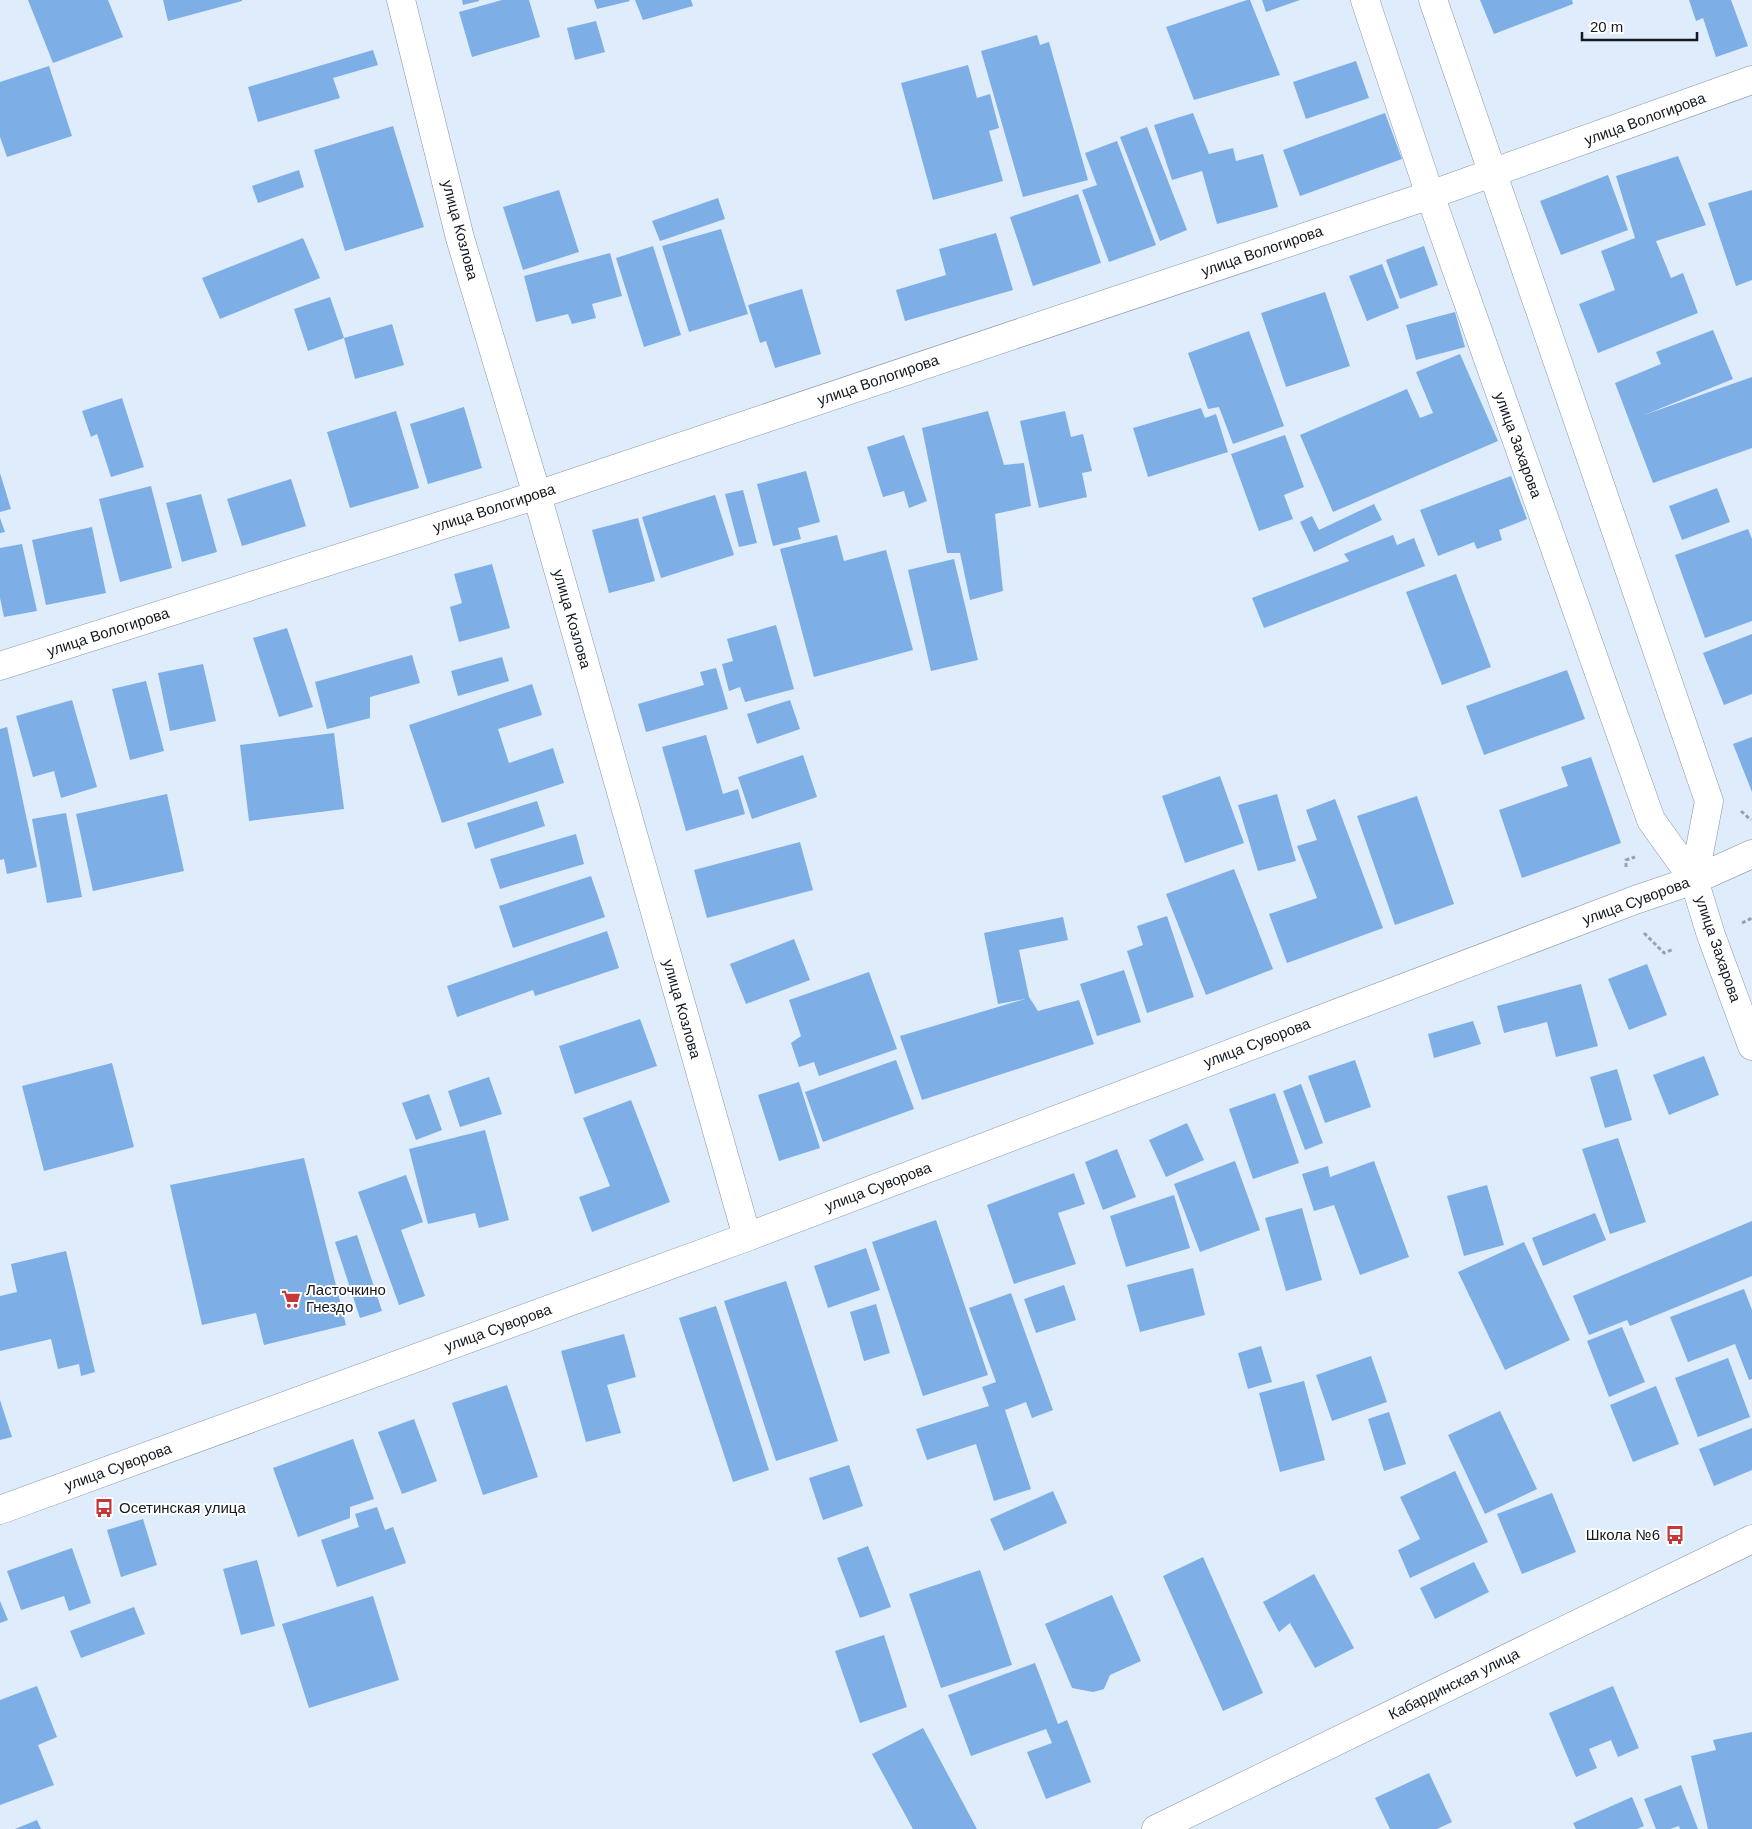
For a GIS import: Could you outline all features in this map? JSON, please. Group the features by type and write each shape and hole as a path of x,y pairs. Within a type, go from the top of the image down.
{"street":[{"name":"улица Козлова","path":"402,0 460,238 537,495 746,1237"},
{"name":"улица Захарова","path":"1365,0 1430,195 1651,820 1694,880 1711,935 1752,1046"},
{"name":"улица Захарова","path":"1433,0 1709,801 1694,880"},
{"name":"улица Вологирова","path":"0,666 537,495 1492,174 1752,80"},
{"name":"улица Суворова","path":"0,1510 746,1237 1635,900 1694,880 1752,854"},
{"name":"Кабардинская улица","path":"1156,1829 1752,1539"}],"path":[{"path":"1742,923 1752,918"},
{"path":"1644,933 1664,953 1674,950"}],"building":[{"path":"28,0 108,0 123,37 53,63"},
{"path":"163,0 242,0 242,1 168,21"},
{"path":"462,0 479,0 479,1 463,5"},
{"path":"502,0 529,0 540,37 472,57 459,12"},
{"path":"594,0 629,0 630,1 597,9"},
{"path":"635,0 691,0 693,6 643,20"},
{"path":"1250,0 1280,75 1194,100 1166,27"},
{"path":"1262,0 1300,0 1266,12"},
{"path":"1480,0 1572,0 1573,4 1494,34"},
{"path":"1689,0 1731,0 1748,46 1716,57 1703,18 1696,21"},
{"path":"596,21 605,52 575,60 567,28"},
{"path":"1037,35 1040,45 1049,42 1088,180 1023,197 981,51"},
{"path":"373,50 378,65 333,78 340,98 258,122 248,87"},
{"path":"1356,61 1369,98 1306,119 1293,82"},
{"path":"968,65 977,98 990,94 999,128 989,131 1003,181 933,200 901,83"},
{"path":"49,66 72,136 7,157 0,137 0,82"},
{"path":"1193,113 1209,154 1233,148 1236,161 1263,154 1278,207 1217,224 1202,171 1172,180 1154,125"},
{"path":"1385,113 1402,159 1300,196 1283,150"},
{"path":"393,126 424,227 345,251 314,150"},
{"path":"1147,127 1187,230 1160,241 1120,137"},
{"path":"1117,141 1156,245 1109,262 1082,190 1097,185 1085,153"},
{"path":"1678,156 1706,225 1656,241 1671,278 1683,273 1698,313 1598,353 1579,304 1615,290 1601,251 1635,238 1616,176"},
{"path":"299,170 304,187 258,203 252,186"},
{"path":"1608,175 1628,230 1561,255 1540,201"},
{"path":"559,190 579,252 523,270 503,207"},
{"path":"1752,190 1752,280 1736,286 1708,203"},
{"path":"1078,194 1101,263 1033,286 1010,217"},
{"path":"718,198 725,219 660,241 652,221"},
{"path":"721,229 748,314 689,332 662,246"},
{"path":"996,233 1013,290 905,321 896,290 946,275 939,249"},
{"path":"303,238 320,278 220,319 202,278"},
{"path":"653,246 681,335 644,347 616,258"},
{"path":"1424,246 1438,285 1400,299 1386,260"},
{"path":"610,253 622,296 592,304 596,318 572,324 568,314 536,322 524,276"},
{"path":"1382,264 1399,308 1367,321 1349,276"},
{"path":"802,289 821,354 775,368 766,341 760,343 748,305"},
{"path":"1325,292 1350,366 1286,387 1261,313"},
{"path":"330,297 344,338 308,351 294,309"},
{"path":"1455,312 1465,347 1416,360 1406,325"},
{"path":"392,324 404,365 355,379 344,338"},
{"path":"1713,330 1733,379 1644,415 1752,377 1752,448 1653,483 1615,383 1661,364 1656,352"},
{"path":"1249,331 1284,426 1233,444 1219,407 1208,409 1188,353"},
{"path":"1460,354 1498,441 1333,512 1300,435 1407,389 1420,418 1433,413 1416,372"},
{"path":"122,398 144,467 111,477 97,434 91,437 82,411"},
{"path":"464,407 482,468 428,484 410,424"},
{"path":"1201,408 1205,418 1216,414 1228,452 1148,477 1133,428"},
{"path":"396,411 419,488 350,508 327,432"},
{"path":"988,411 1004,465 1024,463 1031,506 995,514 1003,591 970,600 960,553 947,553 922,428"},
{"path":"1065,411 1071,437 1083,434 1092,471 1082,473 1087,497 1039,508 1020,421"},
{"path":"904,435 927,501 909,508 904,491 883,497 867,447"},
{"path":"1285,435 1304,487 1284,495 1293,519 1259,531 1231,454"},
{"path":"806,471 820,522 798,528 801,539 773,546 757,484"},
{"path":"0,473 11,509 0,512"},
{"path":"1511,476 1527,519 1499,530 1502,540 1477,549 1474,542 1438,556 1420,510"},
{"path":"291,479 306,526 242,546 227,499"},
{"path":"151,486 172,568 120,582 99,499"},
{"path":"1717,488 1730,522 1682,540 1669,506"},
{"path":"743,490 757,543 739,547 725,494"},
{"path":"201,494 217,552 182,562 166,503"},
{"path":"715,495 734,555 661,578 642,517"},
{"path":"1374,504 1382,520 1314,552 1300,522 1312,516 1319,530"},
{"path":"0,518 5,532 0,533"},
{"path":"638,518 655,581 609,593 592,530"},
{"path":"92,527 106,593 46,605 32,540"},
{"path":"1748,529 1752,539 1752,621 1705,638 1675,555"},
{"path":"837,535 844,561 886,550 913,650 814,677 780,549"},
{"path":"1393,535 1397,545 1414,538 1425,566 1264,628 1252,598 1349,561 1344,554"},
{"path":"22,544 37,611 4,617 0,598 0,548"},
{"path":"954,559 978,660 931,671 908,570"},
{"path":"492,564 510,628 459,642 450,607 462,603 454,574"},
{"path":"1456,574 1491,667 1442,685 1406,592"},
{"path":"776,625 794,689 745,702 740,687 729,691 722,664 733,661 727,639"},
{"path":"287,628 313,707 279,717 253,638"},
{"path":"1752,634 1752,694 1724,705 1703,653"},
{"path":"412,655 420,683 370,697 370,718 327,729 315,682"},
{"path":"502,657 509,681 458,696 451,671"},
{"path":"203,664 216,721 170,731 158,673"},
{"path":"716,668 728,709 646,732 638,704 704,685 700,672"},
{"path":"1567,670 1585,719 1484,755 1466,706"},
{"path":"146,681 164,751 130,760 112,689"},
{"path":"532,684 542,715 498,729 509,763 553,748 564,783 442,823 409,725"},
{"path":"72,700 97,787 61,798 54,771 33,777 16,716"},
{"path":"790,700 800,729 757,744 747,714"},
{"path":"7,727 37,867 7,874 4,859 0,860 0,729"},
{"path":"334,733 344,809 249,821 240,745"},
{"path":"706,735 723,794 738,789 745,814 686,831 662,747"},
{"path":"1752,737 1752,792 1733,744"},
{"path":"803,755 817,797 752,819 738,777"},
{"path":"1591,757 1621,843 1522,878 1499,810 1568,786 1561,767"},
{"path":"1220,776 1244,843 1185,863 1162,796"},
{"path":"167,794 184,871 93,891 76,814"},
{"path":"1277,794 1296,861 1258,871 1238,805"},
{"path":"1417,796 1454,904 1395,925 1357,816"},
{"path":"1335,799 1383,928 1287,963 1269,914 1317,898 1297,846 1317,840 1306,810"},
{"path":"537,801 545,826 475,849 467,823"},
{"path":"66,813 82,897 47,903 32,819"},
{"path":"576,834 584,864 500,889 490,859"},
{"path":"800,842 813,890 707,918 694,870"},
{"path":"1234,869 1273,969 1206,995 1166,894"},
{"path":"591,876 605,917 513,948 499,906"},
{"path":"1167,916 1194,997 1147,1013 1127,951 1143,945 1137,926"},
{"path":"1063,917 1068,940 1019,950 1029,997 1038,1011 1079,1000 1094,1044 922,1100 900,1036 1025,999 998,1004 984,933"},
{"path":"607,931 619,968 535,996 533,990 457,1017 447,986"},
{"path":"794,939 810,980 746,1004 730,964"},
{"path":"1647,964 1667,1015 1629,1030 1608,979"},
{"path":"1124,970 1141,1022 1097,1036 1080,984"},
{"path":"869,972 897,1049 819,1076 814,1062 799,1067 791,1043 801,1036 789,1000"},
{"path":"1581,984 1598,1046 1556,1057 1547,1022 1504,1033 1497,1006"},
{"path":"640,1019 657,1066 575,1094 559,1046"},
{"path":"1473,1021 1481,1044 1434,1058 1428,1034"},
{"path":"1704,1056 1719,1095 1669,1115 1653,1075"},
{"path":"896,1060 914,1109 823,1142 805,1092"},
{"path":"1355,1060 1371,1107 1325,1123 1308,1076"},
{"path":"112,1063 134,1147 44,1171 22,1086"},
{"path":"1617,1069 1632,1120 1605,1128 1590,1077"},
{"path":"489,1077 502,1114 460,1127 448,1091"},
{"path":"799,1082 820,1148 779,1161 758,1095"},
{"path":"1301,1084 1323,1143 1305,1150 1283,1091"},
{"path":"1275,1093 1299,1163 1253,1179 1229,1109"},
{"path":"429,1094 442,1130 416,1140 402,1103"},
{"path":"631,1100 670,1202 592,1232 579,1197 610,1186 583,1118"},
{"path":"1187,1123 1204,1160 1166,1177 1149,1140"},
{"path":"485,1130 509,1220 479,1228 475,1213 428,1224 409,1149"},
{"path":"1618,1138 1646,1222 1610,1234 1582,1149"},
{"path":"1117,1149 1136,1197 1103,1210 1085,1162"},
{"path":"304,1158 346,1325 264,1345 256,1313 202,1325 170,1185"},
{"path":"1235,1161 1260,1230 1200,1252 1174,1184"},
{"path":"1374,1161 1409,1257 1360,1275 1334,1205 1314,1211 1302,1174 1328,1166 1330,1177"},
{"path":"1074,1173 1085,1204 1058,1213 1076,1264 1014,1284 987,1205"},
{"path":"406,1175 423,1222 401,1230 425,1296 399,1305 358,1192"},
{"path":"1487,1185 1504,1245 1464,1256 1447,1196"},
{"path":"1174,1195 1190,1248 1126,1267 1110,1216"},
{"path":"1302,1208 1322,1280 1286,1291 1265,1218"},
{"path":"1595,1213 1606,1240 1543,1266 1532,1238"},
{"path":"936,1220 988,1375 923,1396 872,1242"},
{"path":"1752,1221 1752,1276 1630,1326 1627,1320 1589,1335 1573,1296"},
{"path":"357,1235 382,1311 360,1318 335,1242"},
{"path":"1524,1242 1570,1340 1505,1370 1458,1272"},
{"path":"866,1248 880,1290 828,1308 814,1266"},
{"path":"66,1251 95,1372 81,1376 79,1364 58,1369 51,1339 0,1351 0,1296 17,1292 11,1264"},
{"path":"1193,1268 1205,1315 1140,1332 1127,1285"},
{"path":"786,1281 838,1441 776,1461 724,1301"},
{"path":"1064,1285 1076,1320 1036,1333 1024,1299"},
{"path":"1744,1289 1752,1310 1752,1379 1749,1380 1735,1344 1688,1362 1670,1317"},
{"path":"1011,1293 1053,1410 1032,1418 1026,1402 1005,1410 1031,1489 994,1501 976,1444 927,1460 916,1429 989,1406 982,1387 996,1382 969,1308"},
{"path":"876,1304 890,1353 864,1361 850,1312"},
{"path":"716,1306 769,1470 733,1482 679,1318"},
{"path":"1622,1327 1645,1382 1609,1397 1587,1341"},
{"path":"624,1334 636,1377 607,1385 621,1433 586,1442 561,1351"},
{"path":"1261,1346 1272,1382 1248,1389 1238,1353"},
{"path":"1371,1356 1387,1402 1332,1421 1316,1375"},
{"path":"1728,1358 1750,1417 1698,1437 1675,1378"},
{"path":"1304,1381 1325,1460 1280,1472 1259,1393"},
{"path":"507,1385 538,1477 483,1495 452,1403"},
{"path":"1656,1386 1679,1444 1633,1462 1610,1405"},
{"path":"0,1400 12,1437 0,1440"},
{"path":"1500,1411 1537,1489 1485,1514 1448,1435"},
{"path":"1389,1412 1406,1464 1384,1471 1368,1419"},
{"path":"414,1419 437,1481 402,1494 378,1432"},
{"path":"1752,1428 1752,1470 1714,1486 1699,1449"},
{"path":"353,1439 374,1499 350,1507 350,1518 298,1537 273,1468"},
{"path":"849,1465 863,1506 823,1520 809,1478"},
{"path":"1455,1471 1488,1542 1410,1578 1398,1550 1420,1539 1400,1497"},
{"path":"1053,1491 1067,1523 1004,1551 990,1519"},
{"path":"1552,1493 1576,1552 1522,1574 1497,1514"},
{"path":"377,1507 385,1530 393,1527 406,1563 337,1587 321,1540 359,1527 355,1514"},
{"path":"143,1519 157,1565 121,1577 107,1530"},
{"path":"868,1546 891,1607 860,1618 837,1558"},
{"path":"72,1548 91,1603 69,1611 64,1596 21,1610 7,1571"},
{"path":"1203,1557 1263,1693 1223,1711 1163,1576"},
{"path":"257,1560 275,1626 241,1635 223,1569"},
{"path":"1474,1562 1489,1592 1435,1619 1420,1588"},
{"path":"980,1570 1012,1665 941,1688 909,1594"},
{"path":"1314,1574 1354,1648 1315,1668 1290,1623 1279,1632 1263,1602"},
{"path":"1112,1595 1141,1661 1110,1675 1104,1689 1093,1692 1072,1688 1045,1624"},
{"path":"373,1596 399,1680 309,1708 282,1624"},
{"path":"0,1601 8,1620 0,1623"},
{"path":"134,1607 145,1634 81,1658 70,1631"},
{"path":"884,1635 907,1707 860,1723 835,1651"},
{"path":"1035,1663 1058,1724 1067,1720 1091,1782 1046,1799 1027,1752 1052,1743 1046,1729 971,1756 948,1695"},
{"path":"37,1686 57,1737 38,1745 54,1785 0,1805 0,1700"},
{"path":"1613,1686 1639,1748 1618,1757 1611,1740 1589,1749 1597,1768 1576,1777 1549,1713"},
{"path":"923,1728 977,1829 913,1829 872,1754"},
{"path":"1752,1732 1752,1829 1708,1829 1691,1756 1716,1750 1713,1740"},
{"path":"1429,1773 1452,1822 1437,1829 1390,1829 1375,1798"},
{"path":"1681,1785 1698,1829 1680,1829 1679,1826 1670,1829 1656,1829 1644,1799"},
{"path":"1632,1797 1644,1826 1637,1829 1576,1829 1573,1823"},
{"path":"37,1820 41,1829 15,1829"}],"place":[{"name":"Ласточкино Гнездо","path":"291,1299"},
{"name":"Осетинская улица","path":"104,1508"},
{"name":"Школа №6","path":"1675,1535"}]}
